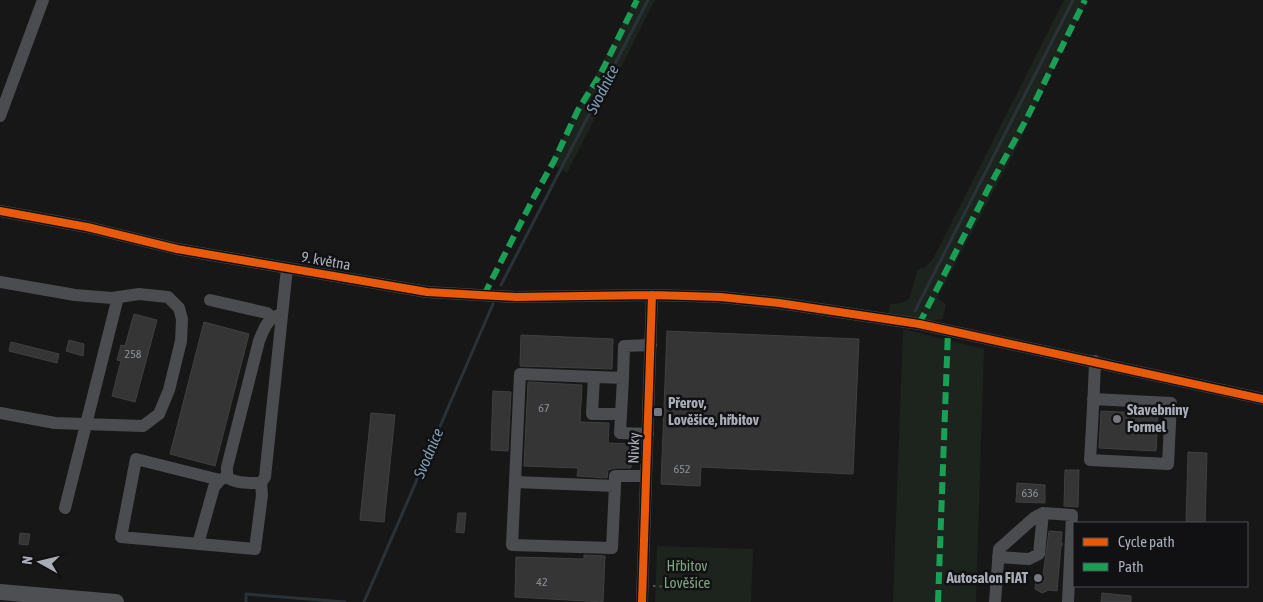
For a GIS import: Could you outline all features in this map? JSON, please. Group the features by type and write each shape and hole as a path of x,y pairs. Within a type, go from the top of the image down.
{"main road":[{"path":"0,592 116,602"}],"street":[{"path":"0,116 43,0"},
{"name":"9. května","path":"0,211 87,227 177,249 427,292 516,297 652,295 749,299 862,314 919,324 1263,398"},
{"path":"260,482 240,482 136,459 121,537 255,549 262,495 260,482 265,476 278,316 287,268"},
{"path":"0,282 75,295 112,298 139,294 168,296 179,308 182,319 180,341 169,390 159,414 143,426 56,423 0,413"},
{"name":"Nivky","path":"642,602 652,295"},
{"path":"65,508 118,297"},
{"path":"210,300 278,316"},
{"path":"198,544 214,487 223,478 227,467 264,328 278,316"},
{"path":"648,434 620,433 624,346 651,345"},
{"path":"1093,399 1171,403 1168,464 1090,460 1093,399 1095,361"},
{"path":"623,378 520,374 512,545 612,548 615,476 646,476"},
{"path":"594,377 592,414 621,414"},
{"path":"515,482 614,486"},
{"path":"998,557 1029,559 1039,554 1043,513"},
{"path":"995,602 999,549 1035,517 1043,513 1072,515 1068,602"}],"path":[{"path":"643,585 699,588"}],"green space":[{"path":"635,0 655,0 567,173 551,162"},
{"path":"1064,0 1088,0 1018,145 937,298 946,304 943,319 930,321 889,313 890,304 901,303 909,299 918,269 925,267 933,259"},
{"path":"903,329 984,349 976,602 893,602"},
{"name":"Hřbitov Lověšice","path":"657,546 753,549 751,602 655,602"}],"building":[{"path":"134,314 157,320 135,402 112,396 121,361 117,360 121,345 125,346"},
{"path":"204,322 249,334 215,466 170,454"},
{"path":"667,331 859,339 853,474 701,467 700,486 661,484"},
{"path":"521,335 613,339 612,369 520,366"},
{"path":"69,340 84,344 83,356 66,351"},
{"path":"11,342 59,354 57,363 9,351"},
{"path":"528,382 582,385 580,422 609,423 608,443 632,444 631,468 608,470 607,478 577,476 578,468 524,466"},
{"path":"493,391 511,392 508,451 491,450"},
{"path":"1101,411 1158,414 1156,451 1099,448"},
{"path":"371,413 395,415 384,522 360,520"},
{"path":"1188,452 1207,453 1205,522 1186,522"},
{"path":"1065,470 1079,470 1078,507 1064,506"},
{"path":"1017,483 1045,485 1045,503 1016,502"},
{"path":"458,513 466,513 464,533 456,532"},
{"path":"1049,531 1062,532 1061,542 1063,544 1061,546 1057,591 1049,590 1042,593 1035,589 1036,574 1043,575"},
{"path":"20,533 30,534 28,545 19,544"},
{"path":"584,555 605,556 603,602 515,597 516,557 584,559"},
{"path":"1102,593 1131,596 1131,602 1101,602"}],"waterway":[{"name":"Svodnice","path":"501,285 648,0"},
{"path":"915,311 1073,0"},
{"name":"Svodnice","path":"364,602 493,304"},
{"name":"Svodnice","path":"246,602 246,594 345,602"}],"marked path":[{"path":"484,295 554,161 578,110 601,73 637,0"},
{"path":"919,324 988,189 1026,120 1085,0"},
{"path":"938,602 948,330"}],"cycle path":[{"path":"0,211 87,227 177,249 427,292 516,297 652,295 720,297 779,303 919,324 1263,399"},
{"path":"642,602 652,295"}],"place":[{"name":"Přerov, Lověšice, hřbitov","path":"658,412"},
{"name":"Stavebniny Formel","path":"1117,419"},
{"name":"Autosalon FIAT","path":"1038,578"}]}
